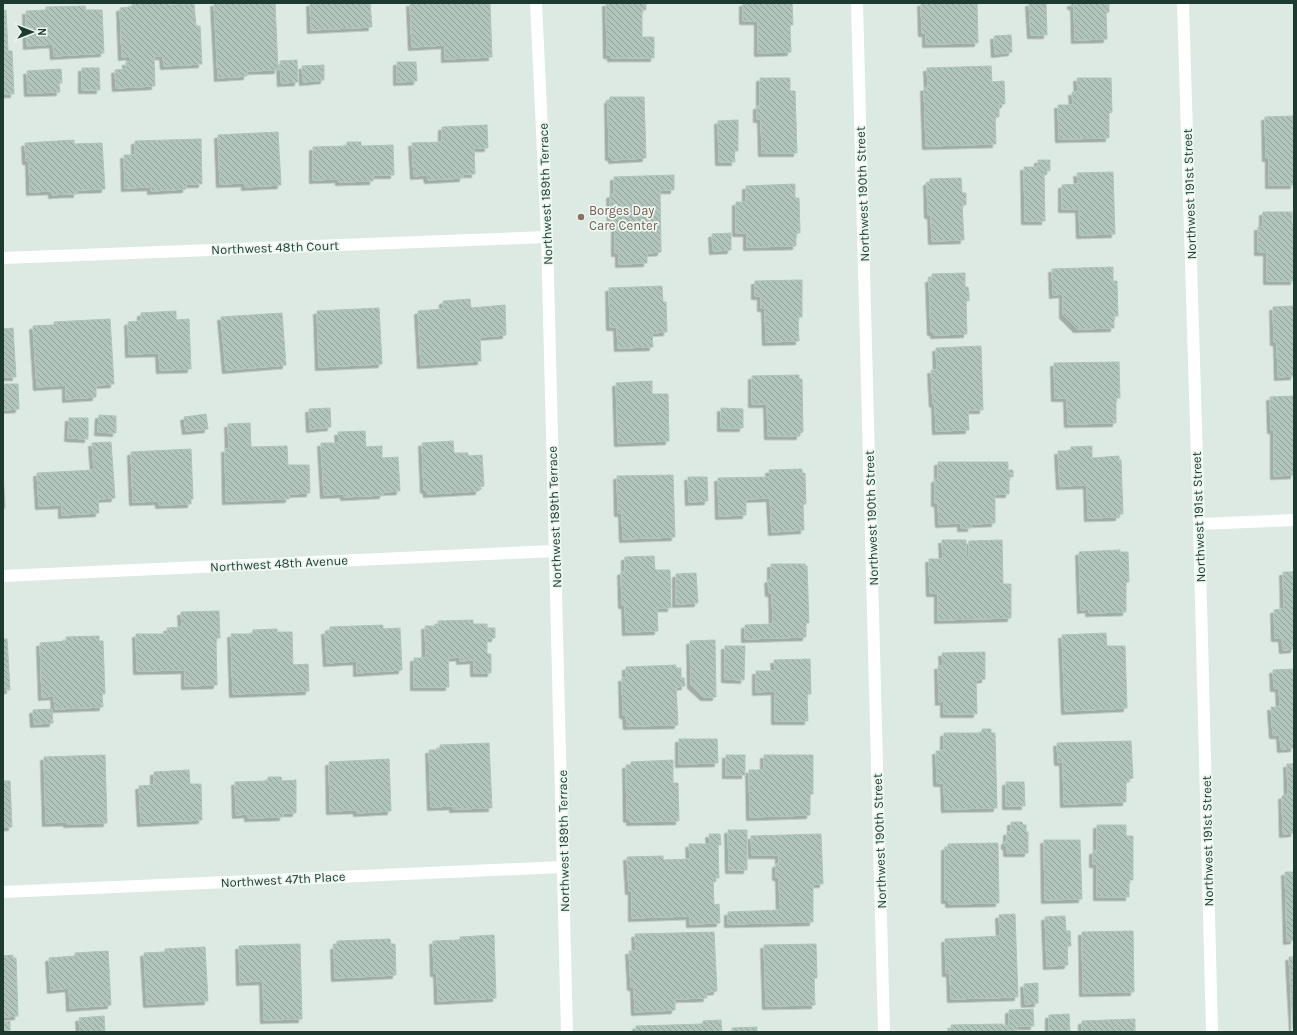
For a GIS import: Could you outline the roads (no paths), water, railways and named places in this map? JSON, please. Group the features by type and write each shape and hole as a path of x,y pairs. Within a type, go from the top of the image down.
{"street":[{"name":"Northwest 189th Terrace","path":"536,3 547,237 568,1032"},
{"name":"Northwest 190th Street","path":"857,3 884,1032"},
{"name":"Northwest 191st Street","path":"1183,3 1199,524 1212,1032"},
{"name":"Northwest 48th Court","path":"3,258 547,237"},
{"path":"1199,524 1294,520"},
{"name":"Northwest 48th Avenue","path":"3,576 555,551"},
{"name":"Northwest 47th Place","path":"3,892 563,867"}],"place":[{"name":"Borges Day Care Center","path":"581,217"}]}
